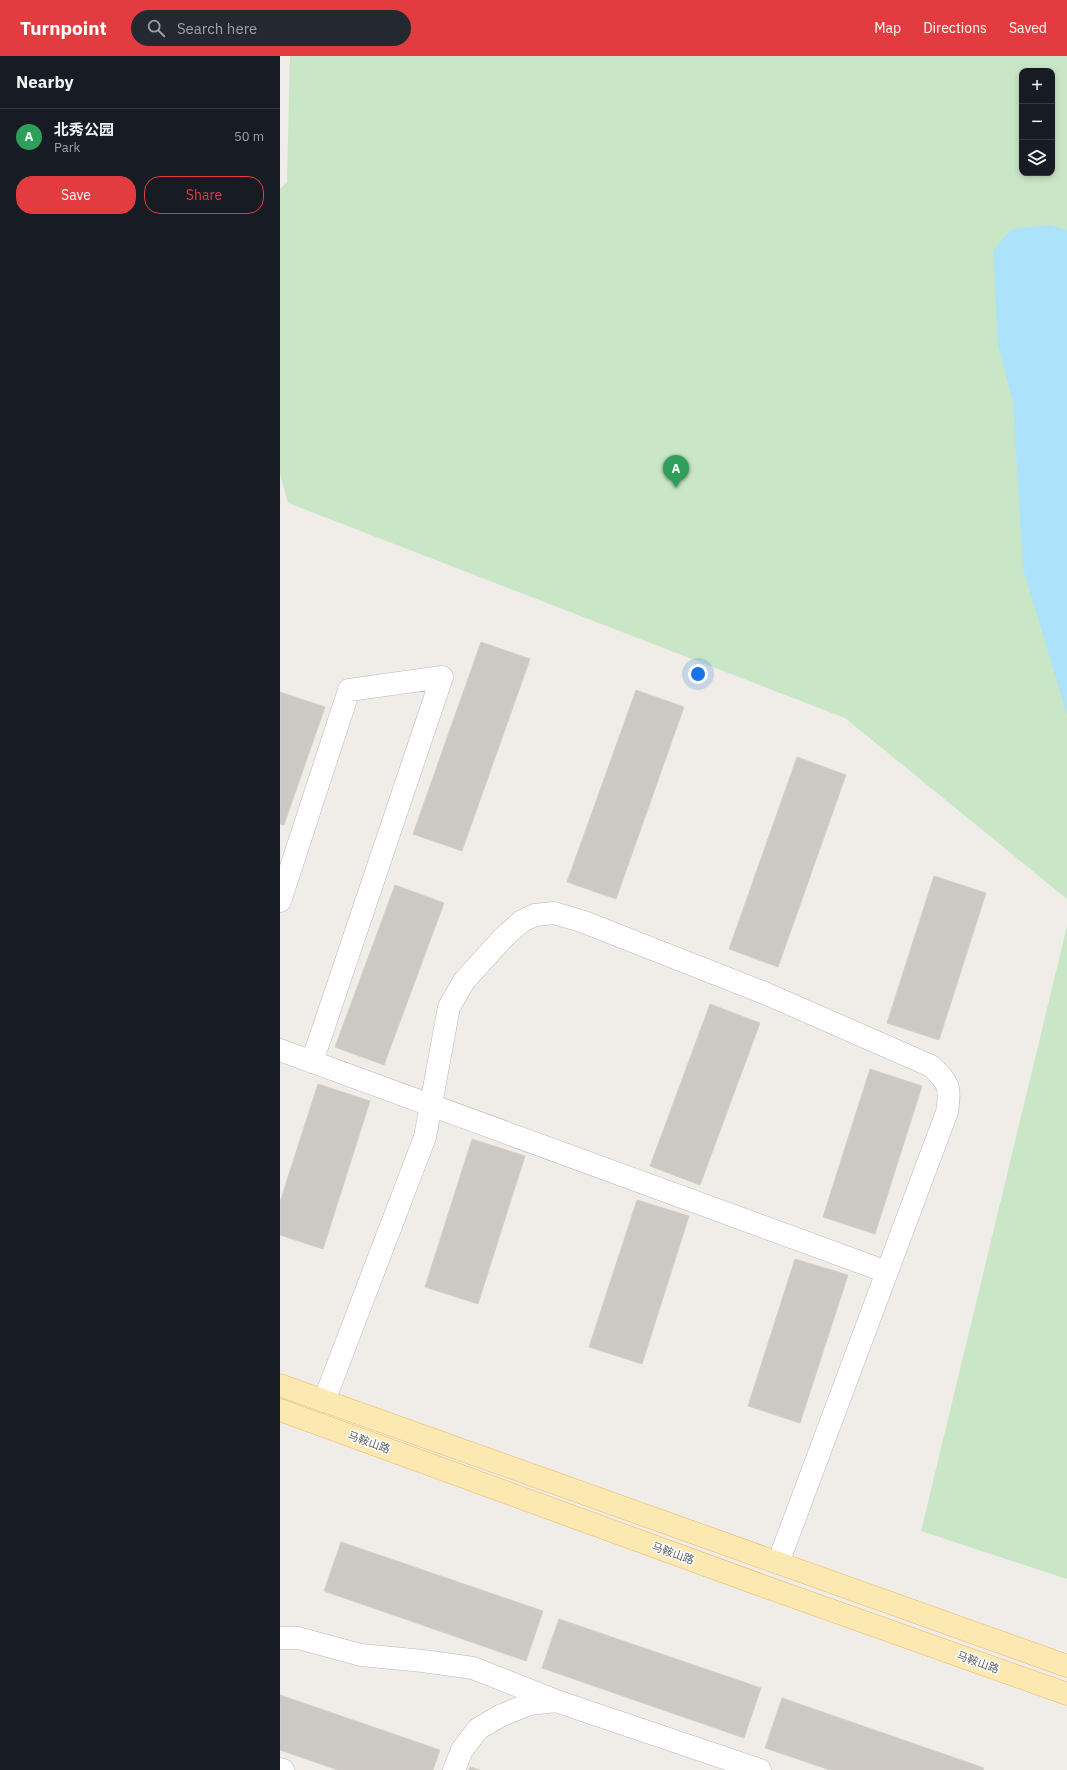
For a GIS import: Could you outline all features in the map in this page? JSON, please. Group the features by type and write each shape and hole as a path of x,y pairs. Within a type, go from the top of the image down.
{"main road":[{"path":"280,1385 1067,1666"},
{"name":"马鞍山路","path":"280,1410 763,1586 1067,1694"}],"lane":[{"path":"280,901 349,690 442,677 312,1062"},
{"path":"324,1401 425,1137 449,1007 464,980 504,937 522,921 535,915 554,913 584,922 767,994 931,1066 945,1080 950,1096 947,1112 778,1563"},
{"path":"280,1050 887,1272"},
{"path":"280,1638 298,1638 361,1655 473,1668 556,1701 760,1770"},
{"path":"454,1770 462,1750 478,1730 500,1716 529,1704 556,1701"}],"green space":[{"path":"290,56 1067,56 1067,899 845,718 288,503 280,474 280,189 287,182"},
{"path":"1067,926 1067,1579 921,1531"}],"water":[{"path":"1050,225 1067,230 1067,715 1023,568 1013,402 998,345 993,251 1011,229"}],"building":[{"path":"481,642 530,659 462,851 413,834"},
{"path":"636,690 684,707 616,899 567,882"},
{"path":"280,692 325,707 284,825 280,824"},
{"path":"797,757 846,775 778,967 729,949"},
{"path":"934,876 986,893 939,1040 887,1023"},
{"path":"395,885 444,903 384,1065 335,1047"},
{"path":"710,1004 760,1023 700,1185 650,1166"},
{"path":"870,1069 922,1086 875,1234 823,1217"},
{"path":"318,1084 370,1101 323,1249 280,1235 280,1202"},
{"path":"472,1139 525,1156 478,1304 425,1287"},
{"path":"637,1200 689,1216 642,1364 589,1347"},
{"path":"795,1259 848,1275 800,1423 748,1406"},
{"path":"341,1542 543,1611 526,1661 324,1591"},
{"path":"559,1619 761,1688 744,1738 542,1668"},
{"path":"280,1695 440,1750 433,1770 338,1770 280,1750"},
{"path":"782,1698 984,1768 983,1770 830,1770 765,1748"},
{"path":"470,1767 480,1770 469,1770"}],"place":[{"name":"北秀公园","path":"676,488"}]}
